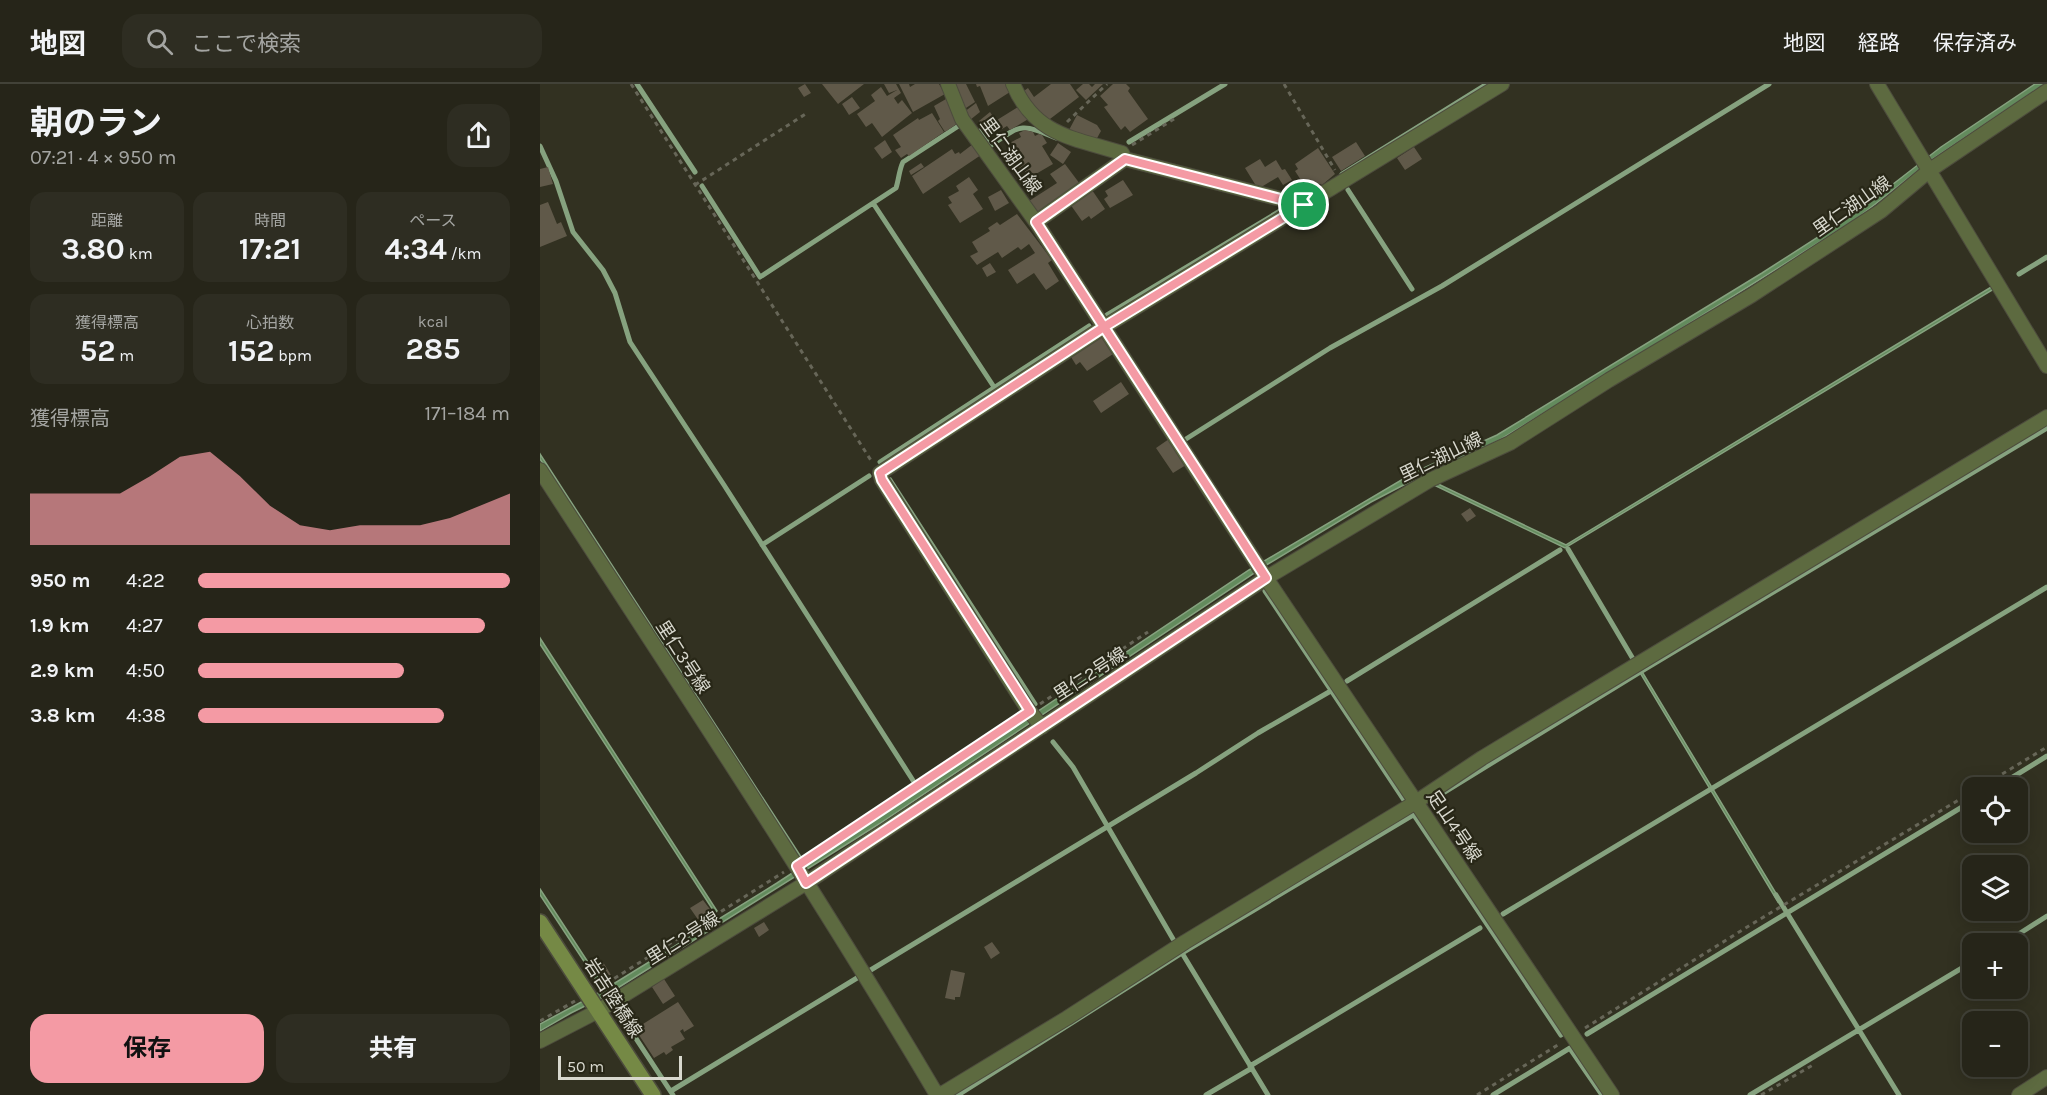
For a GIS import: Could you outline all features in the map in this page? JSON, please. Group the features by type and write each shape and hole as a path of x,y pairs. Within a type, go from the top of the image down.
{"street":[{"name":"里仁湖山線","path":"948,84 962,119 1036,222 1266,578 1430,480 1510,443 1752,294 1881,212 1930,170 2047,91"},
{"path":"1013,84 1031,115 1047,128 1124,156 1304,205"},
{"path":"1042,727 882,480 880,473 1104,327 1502,84"},
{"path":"1877,84 2047,366"},
{"path":"1036,222 1124,156"},
{"path":"938,1095 1416,802 1482,758 2047,417"},
{"name":"里仁3号線","path":"540,470 796,865 938,1095"},
{"name":"里仁2号線","path":"540,1041 598,1011 806,883 1266,578"},
{"name":"足山4号線","path":"1266,578 1612,1095"},
{"name":"岩吉陸橋線","path":"540,922 654,1095"},
{"path":"2019,1095 2047,1077"}],"path":[{"path":"631,84 880,473"},
{"path":"1057,132 1107,84"},
{"path":"1284,84 1342,181"},
{"path":"695,185 807,113"},
{"path":"1124,156 1174,119"},
{"path":"540,1021 588,995 796,865 1148,632"},
{"path":"1997,777 2047,747"},
{"path":"1477,1095 1752,924 1962,798"},
{"path":"1761,1095 1813,1065"}],"shaded area":[{"path":"2035,84 2045,84 1934,158 1855,220 1498,441 1371,502 1268,564 879,824 605,996 540,1031 540,1024 602,991 777,883 1249,570 1415,472 1497,435 1762,273 1857,212 1941,147"},
{"path":"1993,286 1994,289 1565,548 1434,485 1436,483 1566,545"},
{"path":"540,454 803,860 801,862 540,459"},
{"path":"540,638 717,911 715,913 540,644"},
{"path":"1641,670 1780,900 1778,902 1639,671"},
{"path":"540,889 601,982 599,984 540,895"}],"building":[{"path":"805,84 811,93 804,97 798,88"},
{"path":"822,84 864,84 838,104"},
{"path":"884,84 896,84 901,93 894,98 898,104 902,100 912,113 882,137 872,123 866,127 857,114 875,101 871,95 881,87 887,96 897,90 889,93"},
{"path":"899,84 909,84 910,87 915,84 939,84 945,94 913,112"},
{"path":"952,84 966,84 975,102 963,110"},
{"path":"976,84 1007,84 1010,92 988,106 980,86 977,87"},
{"path":"1051,84 1070,84 1079,97 1046,122 1021,93 1028,88 1034,97"},
{"path":"1083,84 1089,84 1092,87 1095,84 1103,84 1086,100 1076,90"},
{"path":"1113,84 1126,84 1130,88 1128,91 1148,119 1130,132 1125,126 1121,130 1104,107 1108,105 1100,96"},
{"path":"852,97 860,108 849,115 842,104"},
{"path":"946,99 958,123 945,132 938,121 940,119 934,106"},
{"path":"976,103 980,112 970,120 964,112"},
{"path":"1021,105 1030,118 1010,130 1007,126 1002,129 997,120"},
{"path":"990,112 998,124 986,132 979,121"},
{"path":"932,113 944,132 909,156 907,154 901,158 895,150 901,147 893,135 918,118 919,120"},
{"path":"1077,115 1097,125 1101,131 1096,140 1069,130"},
{"path":"1025,130 1033,132 1035,136 1042,135 1047,143 1042,146 1053,164 1029,178 1024,170 1021,172 1015,163 1018,160 1008,144 1021,137 1019,133"},
{"path":"885,140 892,152 882,159 874,148"},
{"path":"1356,142 1365,156 1341,171 1332,157"},
{"path":"1058,143 1071,152 1063,164 1050,155"},
{"path":"973,144 981,155 923,194 912,176 952,149 955,154 959,152 960,154"},
{"path":"1414,147 1422,159 1405,170 1397,158"},
{"path":"1318,148 1335,174 1322,185 1308,191 1295,171 1298,169 1295,164"},
{"path":"1260,159 1265,167 1276,160 1292,180 1283,185 1278,177 1258,189 1245,168"},
{"path":"921,163 924,167 911,175 909,171"},
{"path":"1065,164 1080,184 1040,212 1035,210 1029,201 1057,183 1050,174"},
{"path":"548,167 553,184 540,187 540,169"},
{"path":"969,177 978,190 973,194 983,209 960,223 948,205 952,203 948,197 959,191 956,186"},
{"path":"1123,180 1133,195 1110,208 1104,199 1108,196 1105,191"},
{"path":"1001,190 1009,203 995,211 988,197"},
{"path":"1092,190 1105,209 1091,219 1089,216 1082,221 1070,204"},
{"path":"548,202 557,224 561,222 567,236 540,247 540,205"},
{"path":"1017,214 1052,260 1048,263 1059,281 1046,290 1034,273 1017,284 1008,270 1035,253 1029,244 1021,250 1018,247 1002,258 998,252 977,265 970,256 978,252 972,242 990,231 988,228 997,222 1000,225"},
{"path":"990,263 996,272 987,277 982,268"},
{"path":"1102,336 1113,354 1087,371 1080,362 1076,365 1071,357"},
{"path":"1121,382 1129,394 1101,413 1093,401"},
{"path":"1169,439 1186,465 1173,473 1156,448"},
{"path":"1470,508 1476,516 1467,522 1461,514"},
{"path":"703,900 712,912 699,921 690,908"},
{"path":"764,922 769,930 759,937 754,928"},
{"path":"992,942 1000,953 991,959 984,947"},
{"path":"603,962 611,975 603,981 594,968"},
{"path":"951,970 965,973 960,997 955,997 955,1000 945,998"},
{"path":"664,979 675,996 663,1004 652,987"},
{"path":"678,1002 694,1026 684,1032 683,1029 680,1031 685,1039 671,1047 673,1050 666,1055 664,1052 654,1058 635,1029"}],"waterway":[{"path":"637,84 695,172"},
{"path":"1129,142 1225,84"},
{"path":"1342,174 1487,84"},
{"path":"1186,439 1330,348 1442,286 1769,84"},
{"path":"702,186 760,277 896,188 903,162 960,125"},
{"path":"980,131 990,146 1009,133 1022,128 1056,138"},
{"path":"540,146 556,181 573,232 603,270 615,293 630,342 914,782"},
{"path":"1348,190 1412,289"},
{"path":"873,203 994,387"},
{"path":"1107,315 1280,211"},
{"path":"2019,274 2047,257"},
{"path":"880,462 1089,326"},
{"path":"1430,801 2047,428"},
{"path":"762,545 869,476"},
{"path":"890,480 1035,704"},
{"path":"1568,549 1636,664"},
{"path":"1347,681 1560,550"},
{"path":"1503,914 2047,587"},
{"path":"1265,591 1404,800"},
{"path":"869,971 1329,692"},
{"path":"1053,742 1073,767 1173,939"},
{"path":"2013,777 2047,756"},
{"path":"1587,1034 1962,807"},
{"path":"958,1095 1182,953 1413,815"},
{"path":"1414,815 1561,1035"},
{"path":"1776,895 1899,1095"},
{"path":"2020,933 2047,916"},
{"path":"1250,1066 1480,928"},
{"path":"1182,953 1268,1095"},
{"path":"1750,1095 1962,968"},
{"path":"671,1091 857,978"},
{"path":"616,1008 673,1095"},
{"path":"1493,1095 1570,1048"},
{"path":"1571,1050 1602,1095"},
{"path":"1206,1095 1252,1068"}],"route":[{"path":"1304,205 1104,327 880,473 882,480 1030,711 797,866 806,883 1266,578 1185,452 1144,389 1104,327 1070,274 1036,222 1125,159 1304,205"}]}
